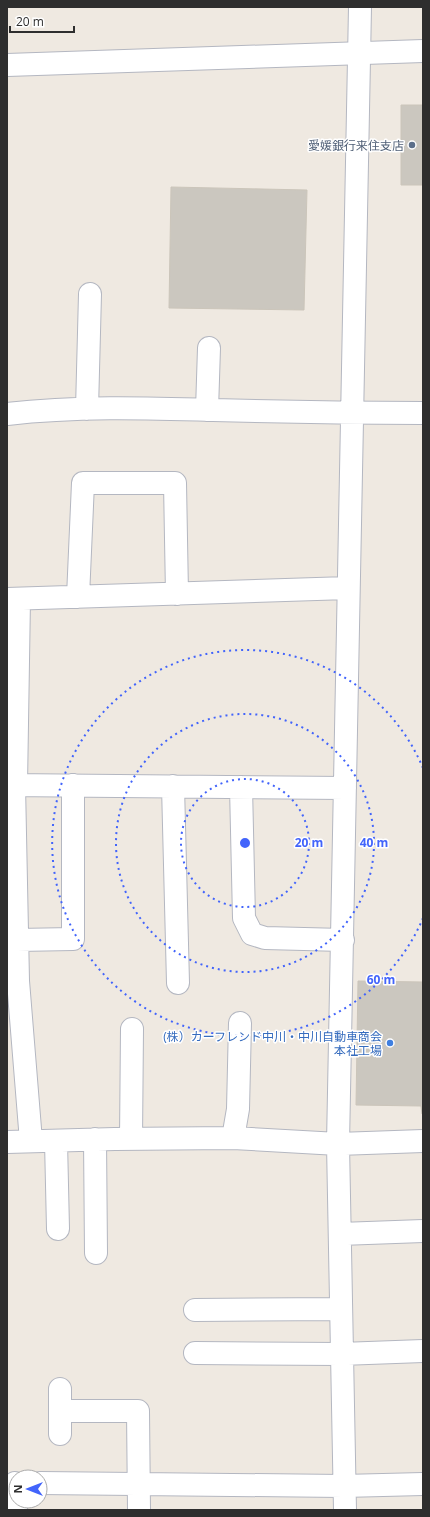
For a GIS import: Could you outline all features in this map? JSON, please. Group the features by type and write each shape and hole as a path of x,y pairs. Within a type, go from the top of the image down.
{"street":[{"path":"345,1510 343,1486 338,1144 360,7"},
{"path":"7,65 423,51"},
{"path":"87,409 90,294"},
{"path":"207,410 208,348"},
{"path":"7,414 37,410 128,407 351,413 423,413"},
{"path":"78,597 82,483 175,483 177,594"},
{"path":"31,1141 18,981 12,785 13,599 348,588"},
{"path":"12,785 345,788"},
{"path":"17,940 72,939 73,785"},
{"path":"173,786 178,983"},
{"path":"241,787 244,918 252,934 265,938 343,940"},
{"path":"233,1138 238,1108 240,1023"},
{"path":"131,1139 132,1029"},
{"path":"7,1142 233,1138 338,1144 423,1141"},
{"path":"95,1140 96,1253"},
{"path":"56,1141 58,1230"},
{"path":"340,1234 423,1231"},
{"path":"195,1310 341,1309"},
{"path":"195,1352 341,1354 423,1351"},
{"path":"60,1389 60,1434"},
{"path":"60,1411 138,1411 139,1510"},
{"path":"48,1483 343,1486 423,1484"}],"building":[{"name":"愛媛銀行来住支店","path":"401,105 423,105 423,185 401,185"},
{"path":"171,187 307,190 304,310 169,308"},
{"name":"(株）カーフレンド中川・中川自動車商会 本社工場","path":"358,981 423,982 423,1114 421,1106 356,1105"}],"place":[{"name":"愛媛銀行来住支店","path":"412,145"},
{"name":"(株）カーフレンド中川・中川自動車商会 本社工場","path":"390,1043"}]}
